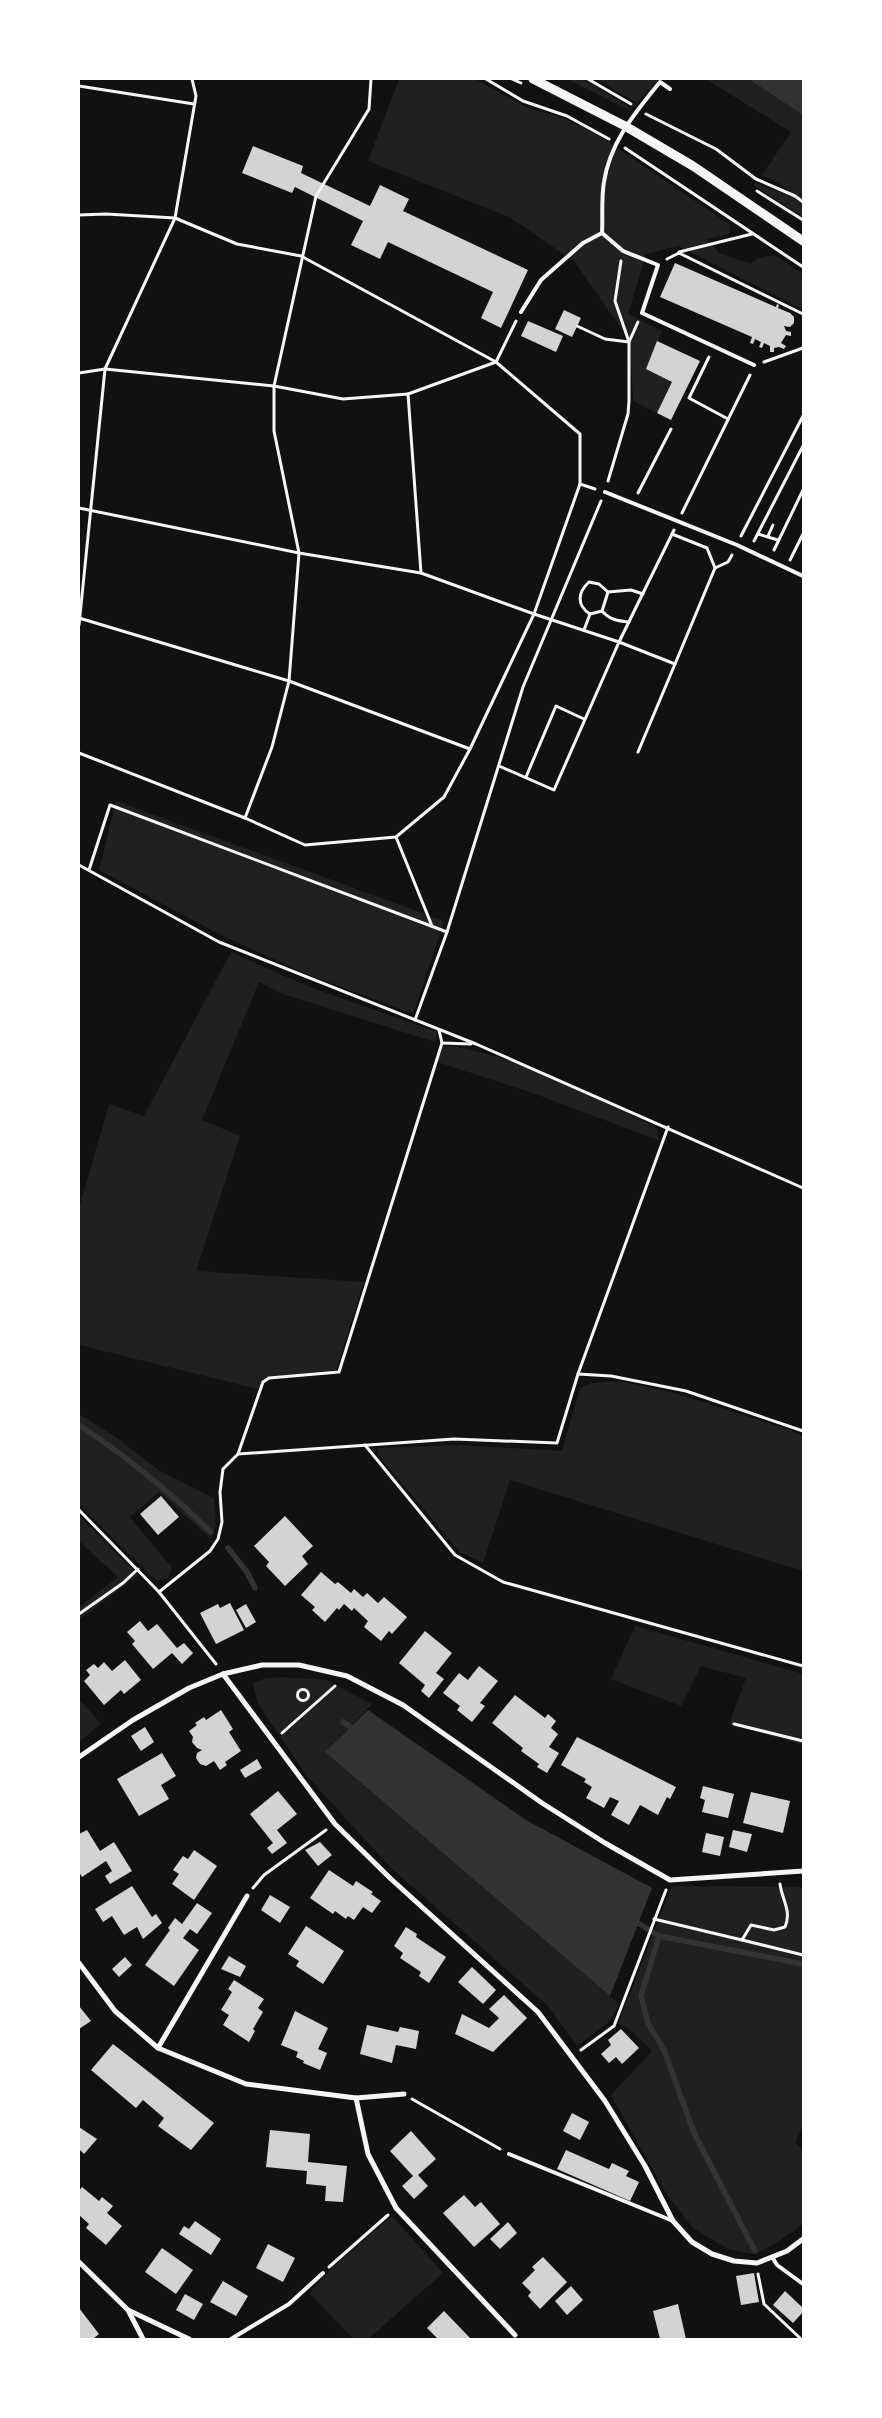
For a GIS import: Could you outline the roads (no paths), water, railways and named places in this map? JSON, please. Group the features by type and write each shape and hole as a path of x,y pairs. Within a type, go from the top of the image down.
{"street":[{"path":"533,79 625,126 693,166 803,241"},
{"path":"79,1757 132,1720 189,1688 223,1674 262,1665 299,1665 347,1676 403,1705 542,1803 670,1880 803,1872"},
{"path":"223,1674 335,1824 390,1879 538,2012 604,2101 645,2166 673,2221 692,2242 712,2254 734,2261 756,2263 787,2251 803,2239"},
{"path":"158,2048 247,1896"},
{"path":"79,1963 115,2011 158,2048 246,2084 356,2098 404,2094"},
{"path":"356,2098 368,2154 396,2208 515,2335"},
{"path":"79,2262 128,2310 143,2339"},
{"path":"128,2310 189,2339"}],"lane":[{"path":"602,233 604,182 616,142 625,126 660,82 670,89"},
{"path":"602,233 623,251 658,265 642,312 754,365"},
{"path":"521,312 541,280 583,243 602,233"},
{"path":"605,492 749,550 803,576"},
{"path":"509,2154 673,2221"},
{"path":"772,2257 777,2265 803,2284"},
{"path":"231,2339 289,2304 323,2273"}],"waterway":[{"path":"79,1425 147,1475 211,1532"},
{"path":"228,1548 247,1572 255,1588"},
{"path":"343,1722 355,1730"},
{"path":"633,1920 659,1936 803,1964"},
{"path":"659,1936 641,1996 648,2023 664,2050 694,2133 755,2251"}]}
